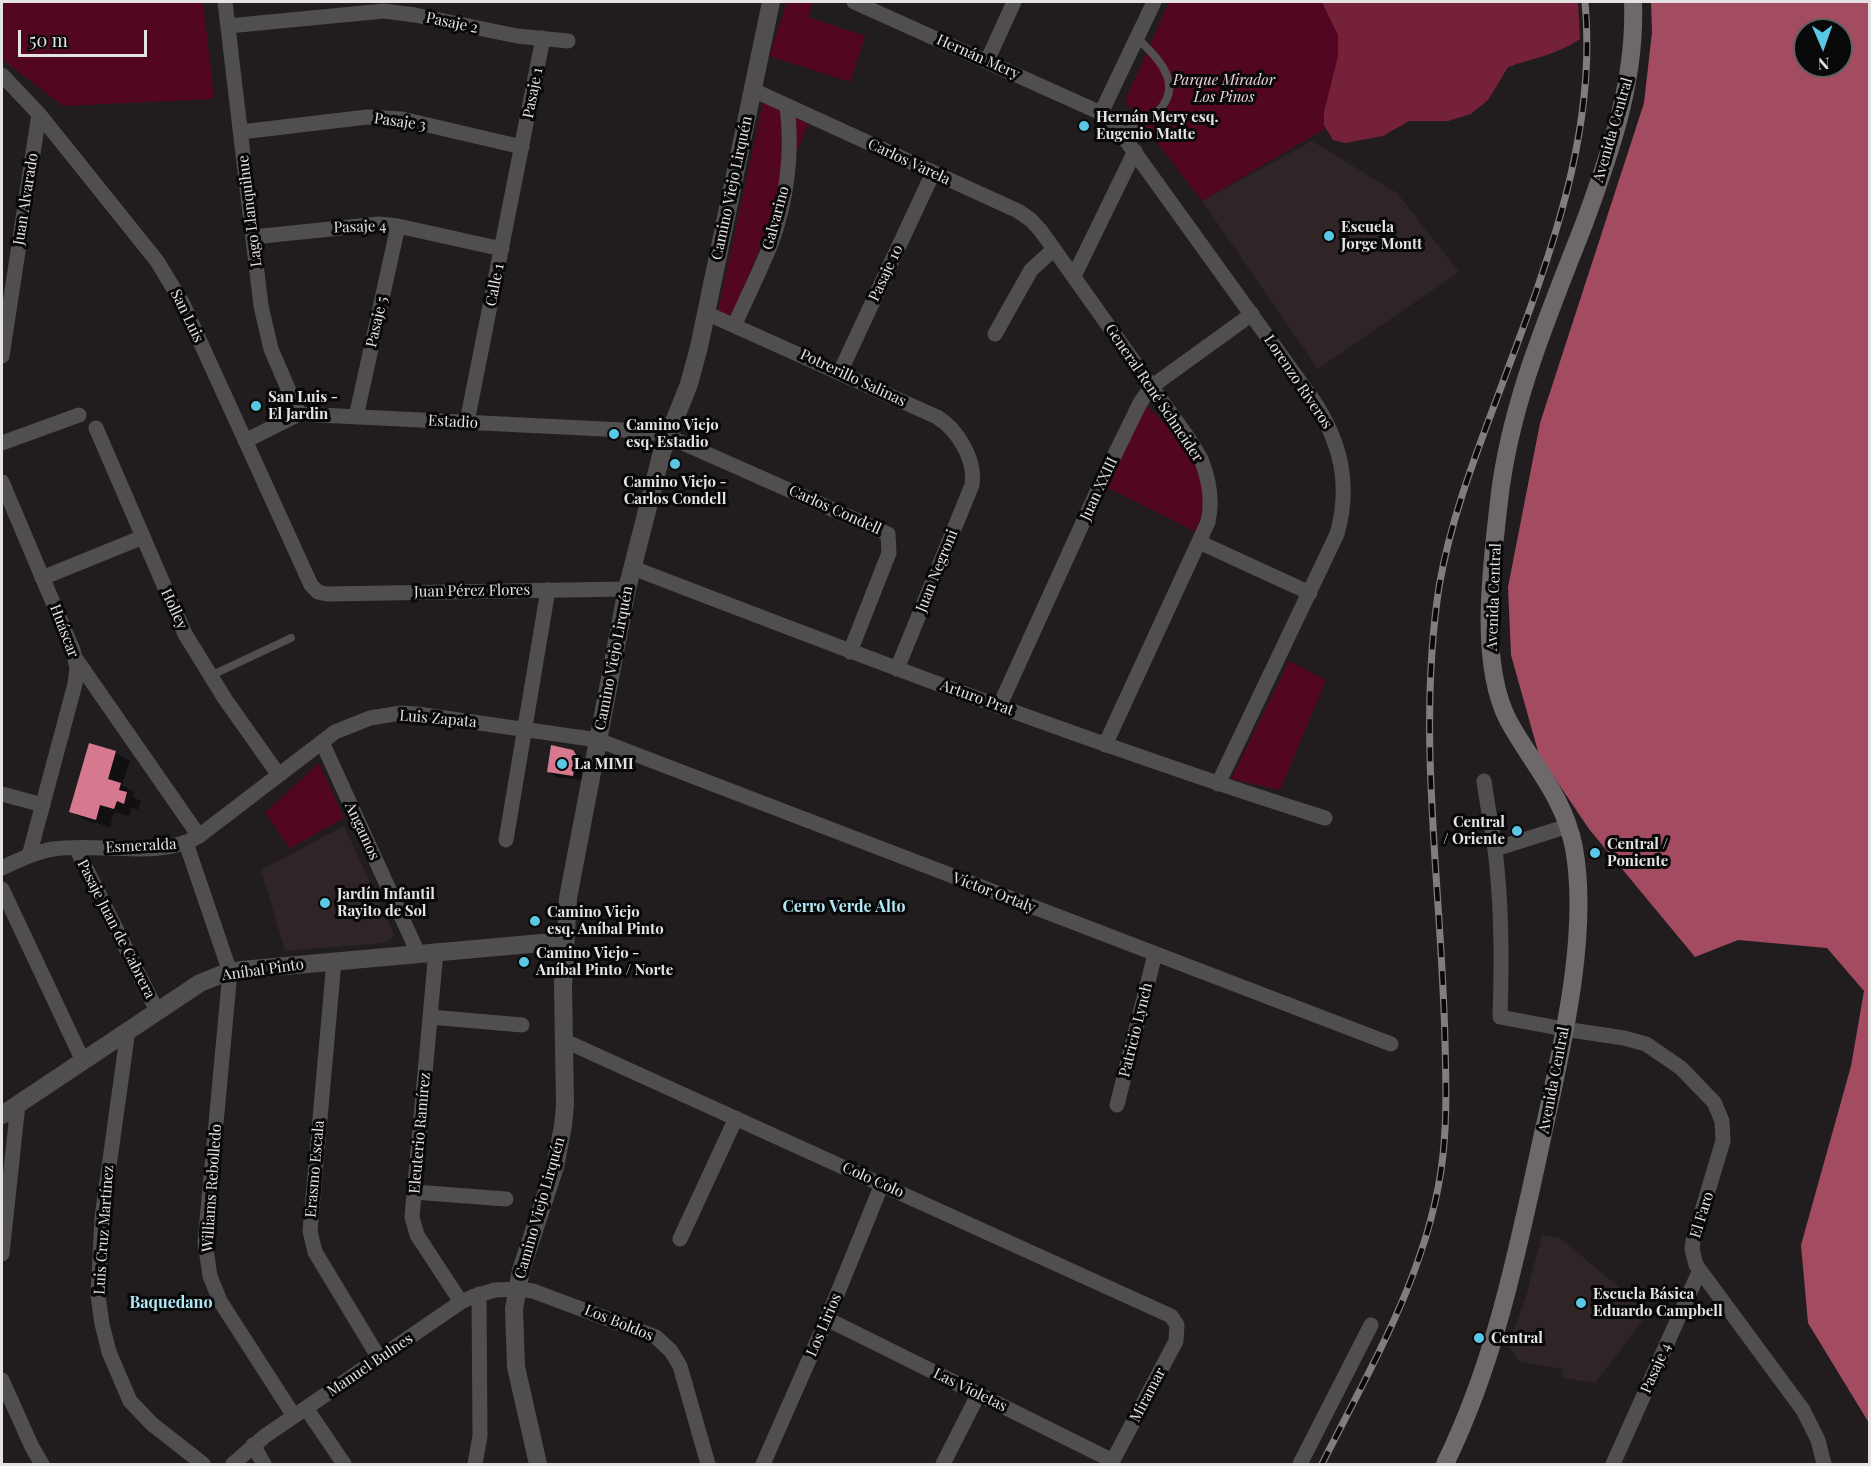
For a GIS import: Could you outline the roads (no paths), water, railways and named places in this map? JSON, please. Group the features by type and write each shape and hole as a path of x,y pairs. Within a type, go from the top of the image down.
{"main road":[{"name":"Avenida Central","path":"1448,1463 1475,1395 1503,1310 1564,1029 1574,964 1578,906 1576,866 1568,826 1557,796 1508,719 1493,670 1490,644 1492,571 1503,465 1510,431 1530,366 1606,163 1624,102 1632,52 1633,2"}],"street":[{"name":"Lago Llanquihue","path":"225,2 261,306 267,334 299,414"},
{"name":"Camino Viejo Lirquén","path":"538,1464 516,1367 514,1329 521,1270 559,1148 565,1105 564,940 572,876 627,589 667,436 691,377 771,2"},
{"name":"Hernán Mery","path":"854,2 884,7 987,61 1101,113"},
{"path":"987,61 1014,2"},
{"path":"1101,113 1154,2"},
{"name":"Pasaje 2","path":"228,26 384,11 415,15 506,34 568,41"},
{"name":"Pasaje 1","path":"522,147 543,38"},
{"name":"San Luis","path":"2,75 39,114 137,236 172,284 311,585 318,592"},
{"name":"Carlos Varela","path":"753,90 1025,216 1041,231 1054,249"},
{"name":"Galvarino","path":"735,324 771,242 778,220 790,154 787,106"},
{"name":"Lorenzo Riveros","path":"1101,113 1122,132 1322,413 1340,455 1345,490 1341,521 1332,548 1218,784"},
{"name":"Juan Alvarado","path":"2,356 39,114"},
{"name":"Pasaje 3","path":"241,132 367,117 385,117 522,147"},
{"name":"Calle 1","path":"467,422 522,147"},
{"path":"1074,276 1135,151"},
{"name":"Pasaje 10","path":"840,372 933,173"},
{"name":"Pasaje 4","path":"253,237 362,225 398,226 502,249"},
{"name":"Pasaje 5","path":"356,417 398,226"},
{"path":"995,334 1031,270 1054,249"},
{"name":"General René Schneider","path":"1054,249 1189,439 1205,469 1209,482 1211,505 1208,522 1105,745"},
{"name":"Potrerillo Salinas","path":"706,313 735,324 938,417 948,424 968,459 973,473"},
{"name":"Juan XXIII","path":"999,707 1140,403 1152,387 1252,314"},
{"name":"Estadio","path":"245,441 299,414 644,431 667,436"},
{"path":"2,443 79,415"},
{"name":"Holley","path":"96,428 185,634 210,676 278,774"},
{"name":"Carlos Condell","path":"667,436 888,534 889,553 850,652"},
{"name":"Juan Negroni","path":"897,669 972,485 973,473"},
{"name":"Huáscar","path":"2,482 76,659 75,684 29,856"},
{"path":"42,578 142,537"},
{"path":"1199,542 1310,593"},
{"name":"Arturo Prat","path":"633,568 999,707 1218,784 1325,818"},
{"name":"Juan Pérez Flores","path":"318,592 327,594 627,589"},
{"path":"506,840 548,590"},
{"path":"76,659 193,839 230,972"},
{"name":"Luis Zapata","path":"322,742 352,724 370,718 401,713 431,715 598,740"},
{"name":"Víctor Ortaly","path":"598,740 1391,1044"},
{"name":"Esmeralda","path":"2,868 52,849 164,848 193,839 322,742"},
{"name":"Angamos","path":"322,742 427,952"},
{"path":"1484,781 1495,849 1568,826"},
{"path":"2,794 43,805"},
{"name":"Pasaje Juan de Cabrera","path":"75,848 157,1011"},
{"name":"El Faro","path":"1495,849 1502,926 1500,1017 1624,1038 1646,1044 1681,1068 1714,1102 1722,1121 1723,1141 1693,1241 1693,1256 1700,1272 1803,1410 1818,1440 1824,1464"},
{"path":"2,889 83,1061"},
{"name":"Aníbal Pinto","path":"2,1115 200,983 230,972 564,940"},
{"name":"Eleuterio Ramírez","path":"427,952 430,1017 412,1217 417,1235 461,1302"},
{"name":"Patricio Lynch","path":"1117,1106 1155,954"},
{"name":"Erasmo Escala","path":"334,961 310,1231 315,1252 379,1358"},
{"name":"Williams Rebolledo","path":"230,972 205,1242 206,1259 220,1301 300,1412 344,1464"},
{"path":"430,1017 522,1025"},
{"name":"Luis Cruz Martínez","path":"128,1030 102,1217 98,1295 102,1324 109,1352 130,1401 152,1424 203,1464"},
{"name":"Colo Colo","path":"563,1040 1167,1312 1177,1325"},
{"path":"2,1254 18,1104"},
{"path":"680,1239 736,1118"},
{"name":"Los Lirios","path":"763,1464 882,1184"},
{"path":"414,1192 506,1199"},
{"name":"Pasaje 4","path":"1613,1464 1700,1272"},
{"name":"Manuel Bulnes","path":"233,1464 253,1445 461,1302 495,1290 517,1289"},
{"name":"Los Boldos","path":"517,1289 551,1297 646,1332 664,1343 680,1366 708,1464"},
{"path":"475,1464 480,1436 479,1294"},
{"name":"Las Violetas","path":"827,1318 1112,1463"},
{"name":"Miramar","path":"1112,1463 1176,1341 1177,1325"},
{"path":"1300,1464 1371,1325"},
{"path":"2,1380 42,1464"},
{"path":"943,1464 978,1395"},
{"path":"253,1445 264,1464"}],"lane":[{"path":"1122,132 1153,116 1162,106 1169,88 1163,65 1137,38"},
{"path":"210,676 291,638"}],"railway":[{"path":"1322,1464 1396,1315 1426,1237 1436,1196 1443,1155 1446,1098 1443,985 1430,757 1430,700 1439,587 1449,539 1464,491 1532,302 1564,204 1583,104 1587,53 1585,2"}],"place":[{"name":"Hernán Mery esq. Eugenio Matte","path":"1084,126"},
{"name":"Escuela Jorge Montt","path":"1329,236"},
{"name":"San Luis - El Jardin","path":"256,406"},
{"name":"Camino Viejo esq. Estadio","path":"614,434"},
{"name":"Camino Viejo - Carlos Condell","path":"675,464"},
{"name":"La MIMI","path":"562,764"},
{"name":"Central / Oriente","path":"1517,831"},
{"name":"Central / Poniente","path":"1595,853"},
{"name":"Jardín Infantil Rayito de Sol","path":"325,903"},
{"name":"Camino Viejo esq. Aníbal Pinto","path":"535,921"},
{"name":"Camino Viejo - Aníbal Pinto / Norte","path":"524,962"},
{"name":"Escuela Básica Eduardo Campbell","path":"1581,1303"},
{"name":"Central","path":"1479,1338"}],"district":[{"name":"Cerro Verde Alto","path":"844,907"},
{"name":"Baquedano","path":"171,1303"}],"park label":[{"name":"Parque Mirador Los Pinos","path":"1224,88"}]}
